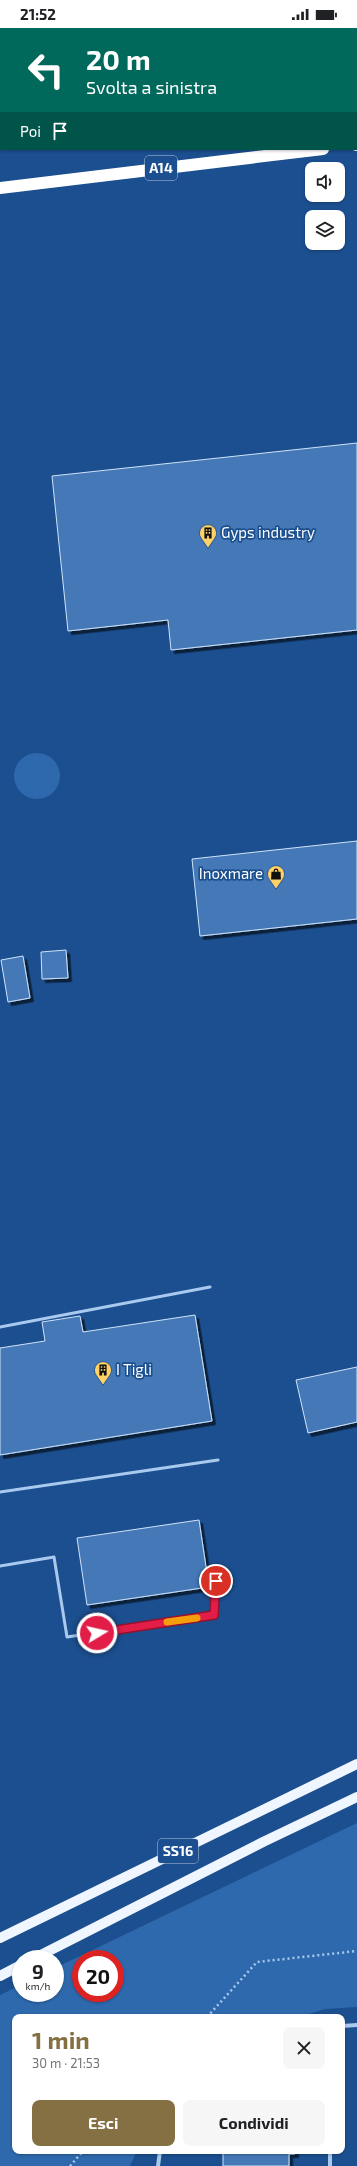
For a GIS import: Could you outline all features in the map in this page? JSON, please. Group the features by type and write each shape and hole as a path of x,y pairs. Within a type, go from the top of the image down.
{"highway":[{"name":"A14","path":"0,188 315,150"}],"main road":[{"name":"SS16","path":"0,1938 357,1764"},
{"name":"SS16","path":"51,1950 357,1796"},
{"path":"0,1976 12,1970"}],"street":[{"path":"345,2026 357,2025"},
{"path":"158,2166 160,2154"},
{"path":"330,2154 330,2166"}],"lane":[{"path":"0,1327 210,1287"},
{"path":"0,1492 218,1460"},
{"path":"0,1566 54,1556 67,1637 214,1615 216,1581"}],"path":[{"path":"209,2014 257,1962 357,1951"},
{"path":"70,2166 81,2154"}],"shaded area":[{"path":"37,753 50,757 56,763 60,776 56,789 50,795 37,799 24,795 18,789 14,776 18,763 24,757"},
{"path":"357,1823 357,2007 325,2009 309,2014 12,2014 12,2154 136,2154 130,2166 0,2166 0,1995 12,1989 12,2002 64,2002 64,1964 72,1960 72,2002 124,2002 124,1950 92,1950"}],"building":[{"name":"Gyps industry","path":"357,443 357,630 171,650 168,620 68,631 52,476"},
{"name":"Inoxmare","path":"357,841 357,919 200,936 192,859"},
{"path":"66,950 68,978 42,979 41,952"},
{"path":"23,956 30,998 8,1002 1,960"},
{"name":"I Tigli","path":"195,1315 212,1421 0,1455 0,1348 45,1341 42,1322 80,1316 83,1332"},
{"path":"357,1367 357,1422 308,1433 296,1380"},
{"path":"199,1520 209,1587 87,1605 77,1538"},
{"path":"223,2154 289,2154 289,2166 223,2166"}],"slow traffic":[{"path":"167,1622 197,1618"}],"place":[{"name":"Gyps industry","path":"208,548"},
{"name":"Inoxmare","path":"276,889"},
{"name":"I Tigli","path":"103,1385"}],"route":[{"path":"97,1633 214,1615 216,1581"}]}
